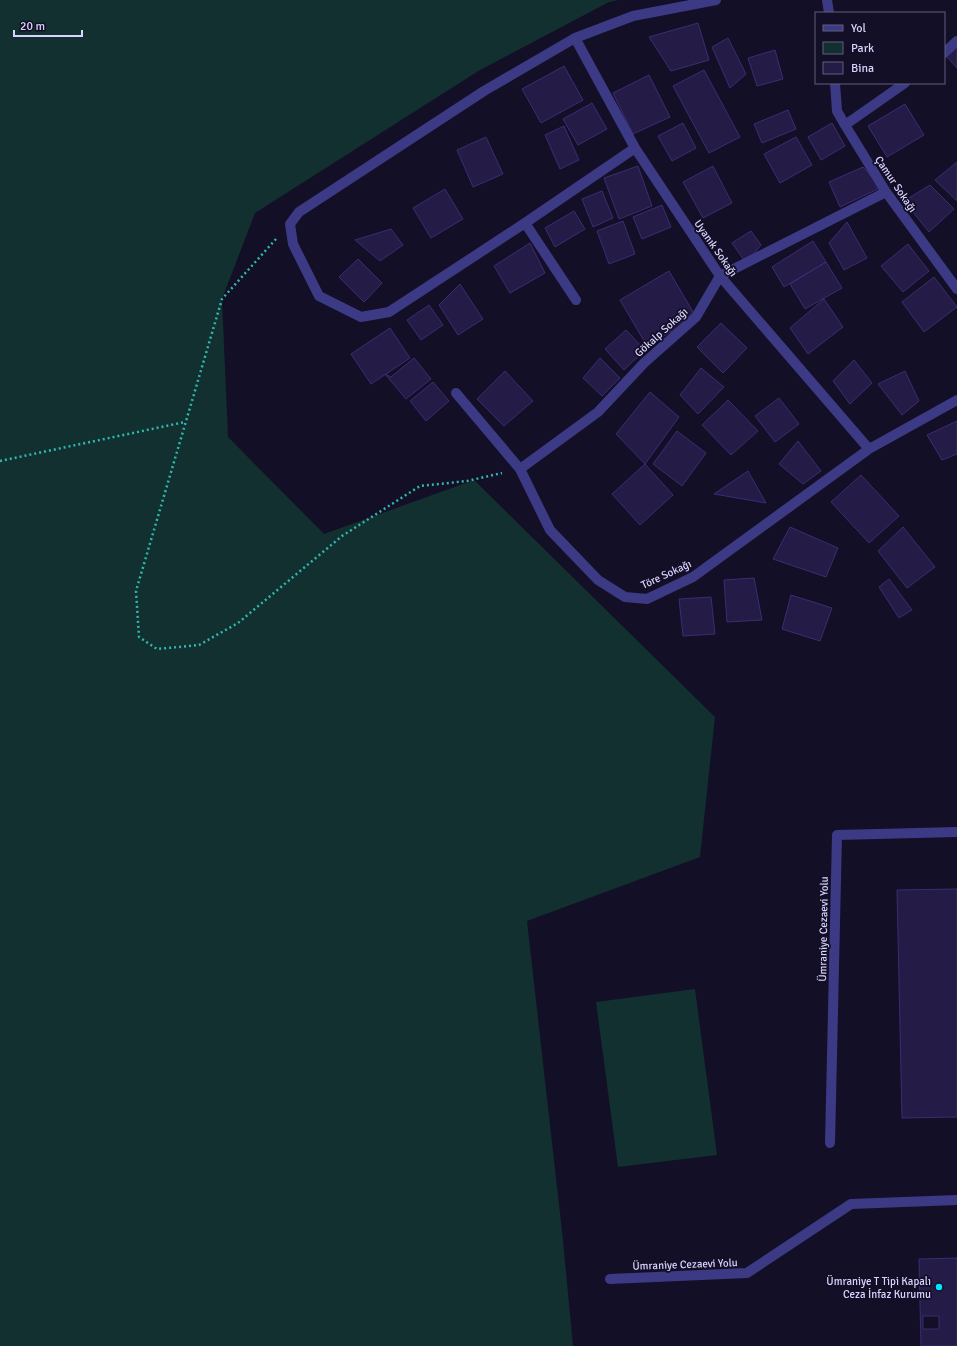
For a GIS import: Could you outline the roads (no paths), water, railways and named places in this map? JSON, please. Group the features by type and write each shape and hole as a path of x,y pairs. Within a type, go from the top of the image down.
{"street":[{"path":"635,148 525,223 389,312 361,317 319,296 293,244 290,224 299,212 484,91 575,38 633,16 716,0"},
{"path":"827,0 829,12"},
{"name":"Uyanık Sokağı","path":"575,38 635,148 720,276 869,449"},
{"path":"945,52 957,41"},
{"name":"Çamur Sokağı","path":"835,84 837,111 845,125 886,192 957,289"},
{"path":"845,125 904,84"},
{"path":"720,276 886,192"},
{"path":"525,223 576,300"},
{"name":"Gökalp Sokağı","path":"520,469 598,412 644,363 696,317 720,276"},
{"name":"Töre Sokağı","path":"456,393 520,469 550,530 598,580 625,598 647,599 693,577 869,449 957,400"},
{"name":"Ümraniye Cezaevi Yolu","path":"830,1143 837,835 957,832"},
{"name":"Ümraniye Cezaevi Yolu","path":"610,1279 747,1273 851,1204 957,1200"}],"place":[{"name":"Ümraniye T Tipi Kapalı Ceza İnfaz Kurumu","path":"939,1287"}]}
